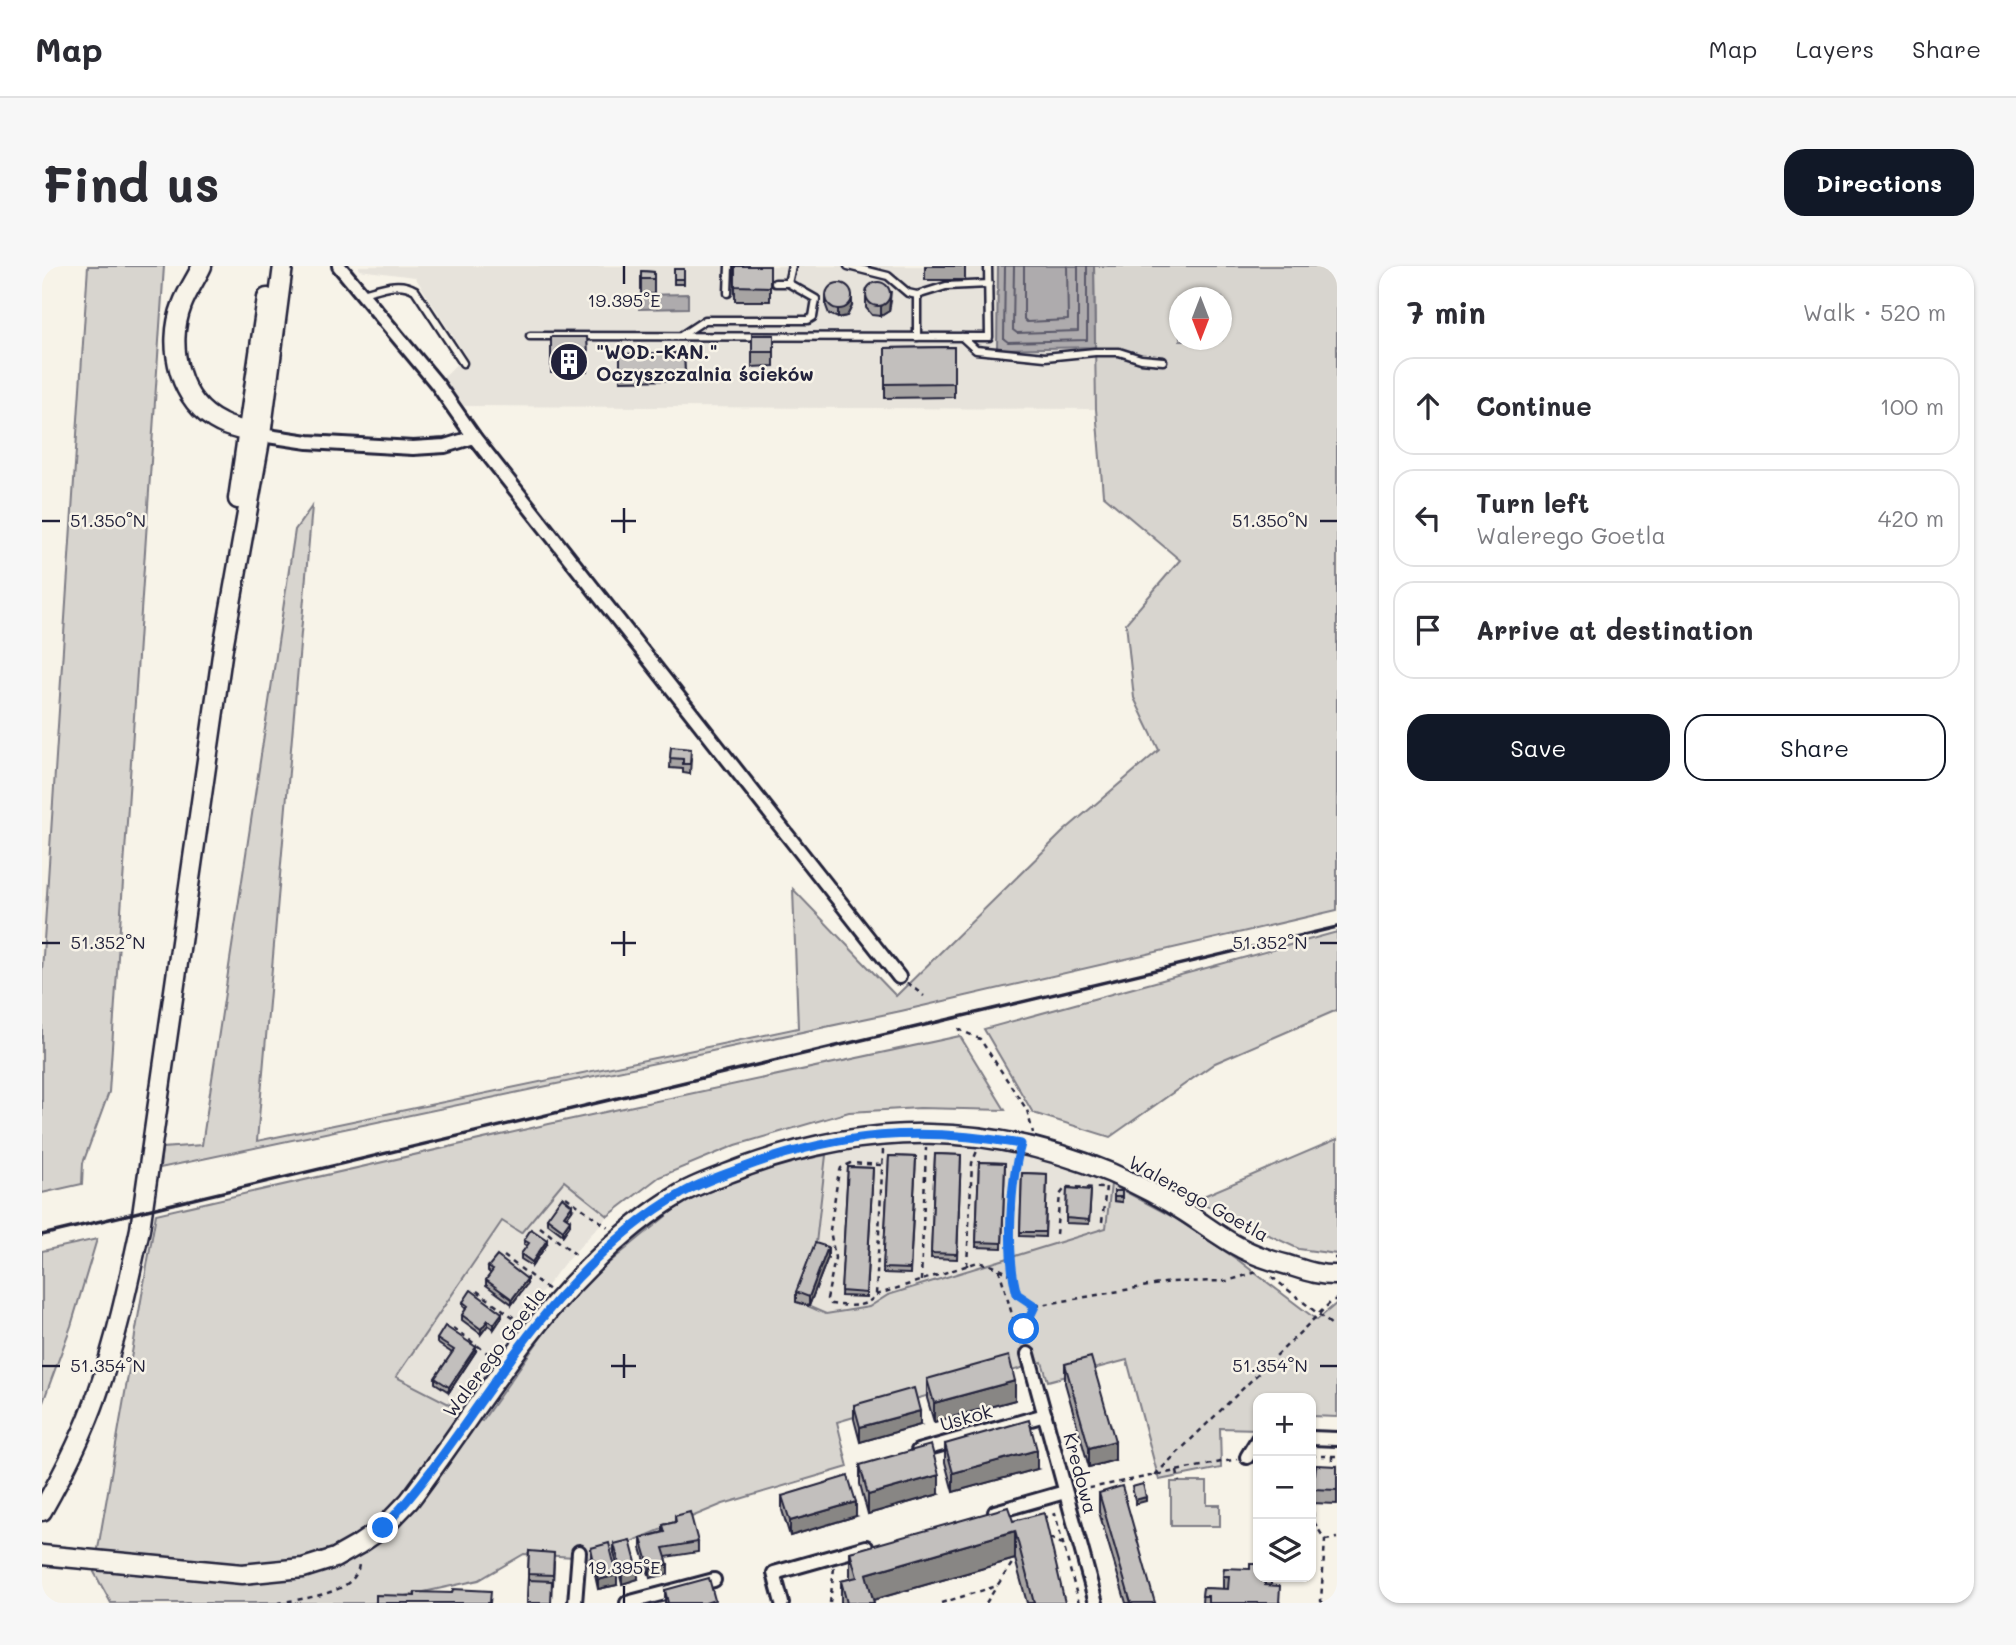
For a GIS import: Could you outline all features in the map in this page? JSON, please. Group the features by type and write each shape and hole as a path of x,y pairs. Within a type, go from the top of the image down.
{"street":[{"path":"202,266 182,304 175,348 188,391 203,411 223,425 254,434 308,442 413,448 445,446 474,437"},
{"path":"254,434 271,266"},
{"path":"42,1511 61,1477 97,1395 122,1312 141,1228 254,434 283,266"},
{"path":"339,266 438,384 474,437 899,977"},
{"name":"Walerego Goetla","path":"42,1555 242,1574 303,1568 335,1558 383,1528 409,1501 560,1298 622,1237 681,1194 714,1178 805,1147 883,1134 926,1133 979,1136 1029,1146 1184,1211 1244,1250 1310,1272 1336,1264"},
{"name":"Kredowa","path":"1028,1354 1096,1603"},
{"name":"Uskok","path":"909,1453 1045,1415"},
{"path":"1316,1438 1337,1438"},
{"path":"1247,1457 1253,1447"},
{"path":"976,1517 1065,1492"},
{"path":"782,1603 774,1573 874,1545"},
{"path":"575,1603 579,1552"},
{"path":"627,1603 714,1580"}],"lane":[{"path":"728,293 729,266"},
{"path":"788,283 792,266"},
{"path":"848,266 888,276 908,293 917,295 946,286 989,284"},
{"path":"530,336 989,337 988,266"},
{"path":"681,337 705,320 808,320 813,317 816,299 788,283 775,283"},
{"path":"363,293 395,285 412,287 423,299 463,363"},
{"path":"917,295 917,337"},
{"path":"962,337 976,350 1045,357 1119,352 1141,359 1163,361"}],"path":[{"path":"899,977 924,996"},
{"path":"958,1029 980,1039 1027,1110 1029,1146 1014,1168 1012,1275 1017,1294 1035,1306 1170,1282 1227,1280 1264,1270 1337,1329"},
{"path":"921,1281 926,1133"},
{"path":"876,1295 883,1134"},
{"path":"967,1266 972,1164 979,1136"},
{"path":"881,1165 851,1163 841,1168 830,1230 835,1258 827,1299 831,1304 856,1306 870,1302 876,1295 978,1262 1012,1275"},
{"path":"1056,1234 1060,1195 1066,1187 1109,1181 1102,1222"},
{"path":"566,1197 622,1237"},
{"path":"540,1227 590,1266"},
{"path":"504,1256 560,1298"},
{"path":"998,1268 1020,1345 1028,1354"},
{"path":"477,1291 533,1332"},
{"path":"1155,1475 1333,1300 1337,1300"},
{"path":"1028,1354 1024,1329 1035,1306"},
{"path":"453,1328 507,1368"},
{"path":"1316,1456 1337,1456"},
{"path":"1332,1456 1332,1473"},
{"path":"1065,1492 1247,1457"},
{"path":"1177,1471 1180,1482"},
{"path":"1033,1521 1055,1514 1079,1603"},
{"path":"1316,1528 1325,1541 1322,1602"},
{"path":"1043,1535 1064,1545"},
{"path":"1325,1541 1337,1538"},
{"path":"278,1603 344,1587 353,1579 359,1567 358,1545"},
{"path":"830,1603 836,1556"},
{"path":"986,1603 1016,1559"},
{"path":"941,1603 997,1586"}],"shaded area":[{"path":"88,266 164,266 109,1092 83,1163 82,1184 42,1193 42,971"},
{"path":"359,266 1094,266 1096,409 464,406 443,378 465,355 415,277 359,270"},
{"path":"1094,266 1337,266 1337,910 901,1011 160,1168 162,1148 202,1145 295,530 312,506 257,1141 798,1028 793,889 896,996 1064,831 1159,750 1134,698 1126,623 1180,560 1103,495 1096,409"},
{"path":"1337,932 1337,1010 1215,1063 1110,1137 1033,1113 984,1029"},
{"path":"960,1036 1005,1110 920,1108 849,1112 736,1145 659,1177 608,1216 564,1181 521,1233 502,1221 396,1377 482,1421 572,1293 688,1198 772,1166 826,1155 815,1252 796,1301 826,1314 869,1307 888,1295 1106,1228 1111,1184 1175,1218 1238,1260 1317,1320 1337,1303 1337,1417 1316,1416 1316,1393 1253,1393 1253,1429 1220,1428 1221,1468 1159,1480 1127,1360 1048,1381 1042,1362 837,1422 848,1467 723,1504 592,1558 524,1554 479,1580 373,1603 111,1603 94,1572 156,1214 549,1124"},
{"path":"1337,1139 1337,1254 1299,1249 1194,1200"},
{"path":"878,1145 978,1146 1041,1158 1111,1184 1106,1228 888,1295 869,1307 827,1314 796,1302 815,1252 826,1155"},
{"path":"564,1181 608,1216 563,1265 519,1322 462,1411 395,1376 503,1220 521,1232"},
{"path":"97,1239 71,1326 42,1405 42,1251"},
{"path":"1171,1482 1207,1482 1207,1505 1220,1505 1220,1526 1171,1526"}],"water":[{"path":"998,266 1094,266 1095,347 997,349"},
{"path":"688,294 688,308 639,309 639,295"}],"building":[{"path":"735,266 770,266 770,287 735,286"},
{"path":"674,269 684,269 684,279 674,279"},
{"path":"641,271 654,272 654,279 641,279"},
{"path":"878,282 887,285 890,294 887,303 878,306 869,303 866,294 869,285"},
{"path":"839,283 848,287 852,296 848,305 839,309 830,305 826,296 830,287"},
{"path":"752,335 774,335 774,352 752,352"},
{"path":"551,337 587,337 588,358 551,358"},
{"path":"954,347 954,383 885,384 885,348"},
{"path":"684,353 685,375 620,376 620,354"},
{"path":"671,747 691,749 690,764 683,764 683,759 670,758"},
{"path":"935,1154 961,1155 957,1254 931,1253"},
{"path":"889,1156 916,1157 910,1269 883,1268"},
{"path":"979,1162 1005,1163 1002,1243 976,1242"},
{"path":"848,1167 873,1168 866,1293 841,1291"},
{"path":"1022,1173 1047,1174 1045,1232 1020,1232"},
{"path":"1067,1188 1091,1190 1089,1220 1066,1218"},
{"path":"1114,1191 1122,1191 1122,1197 1114,1197"},
{"path":"562,1197 572,1205 564,1216 570,1220 563,1230 547,1218"},
{"path":"531,1229 547,1240 532,1262 521,1254 529,1243 524,1240"},
{"path":"815,1243 828,1247 809,1297 796,1292"},
{"path":"497,1256 527,1279 512,1299 486,1280 493,1270 488,1267"},
{"path":"471,1290 502,1313 494,1324 488,1320 481,1329 462,1315 468,1306 463,1302"},
{"path":"445,1326 476,1347 449,1387 435,1378 454,1350 437,1339"},
{"path":"1009,1356 1015,1381 934,1403 927,1379"},
{"path":"1091,1357 1115,1441 1089,1448 1065,1364"},
{"path":"914,1388 920,1411 860,1427 854,1405"},
{"path":"1029,1420 1037,1450 953,1473 945,1444"},
{"path":"931,1445 939,1475 868,1495 860,1465"},
{"path":"1316,1465 1337,1466 1337,1490 1316,1489"},
{"path":"848,1476 856,1502 790,1521 782,1496"},
{"path":"1143,1484 1146,1497 1135,1500 1132,1487"},
{"path":"1122,1486 1155,1603 1131,1603 1099,1493"},
{"path":"1008,1507 1013,1521 1044,1513 1065,1603 1034,1603 1015,1531 866,1574 874,1603 847,1603 841,1581 857,1577 850,1552"},
{"path":"690,1512 698,1542 663,1548 668,1564 650,1569 641,1538 665,1532 663,1525 676,1522 675,1516"},
{"path":"630,1540 638,1570 622,1574 614,1544"},
{"path":"609,1543 617,1575 598,1580 591,1548"},
{"path":"529,1551 554,1553 553,1575 528,1574"},
{"path":"1250,1564 1253,1564 1253,1582 1280,1586 1279,1603 1208,1603 1208,1596 1202,1596 1203,1588 1228,1589 1229,1576 1223,1576 1224,1568 1250,1569"},
{"path":"709,1578 715,1600 705,1603 668,1603 665,1590"},
{"path":"528,1580 552,1581 551,1603 527,1603"},
{"path":"453,1589 491,1591 490,1603 376,1603 376,1595 415,1596 415,1592 452,1593"}],"railway":[{"path":"42,1235 1337,927"}],"place":[{"name":"\"WOD.-KAN.\" Oczyszczalnia ścieków","path":"569,362"}],"route":[{"path":"383,1528 409,1501 560,1298 622,1237 681,1194 714,1178 805,1147 883,1134 926,1133 979,1136 1021,1144 1014,1168 1011,1256 1017,1294 1035,1306 1024,1329"}]}
